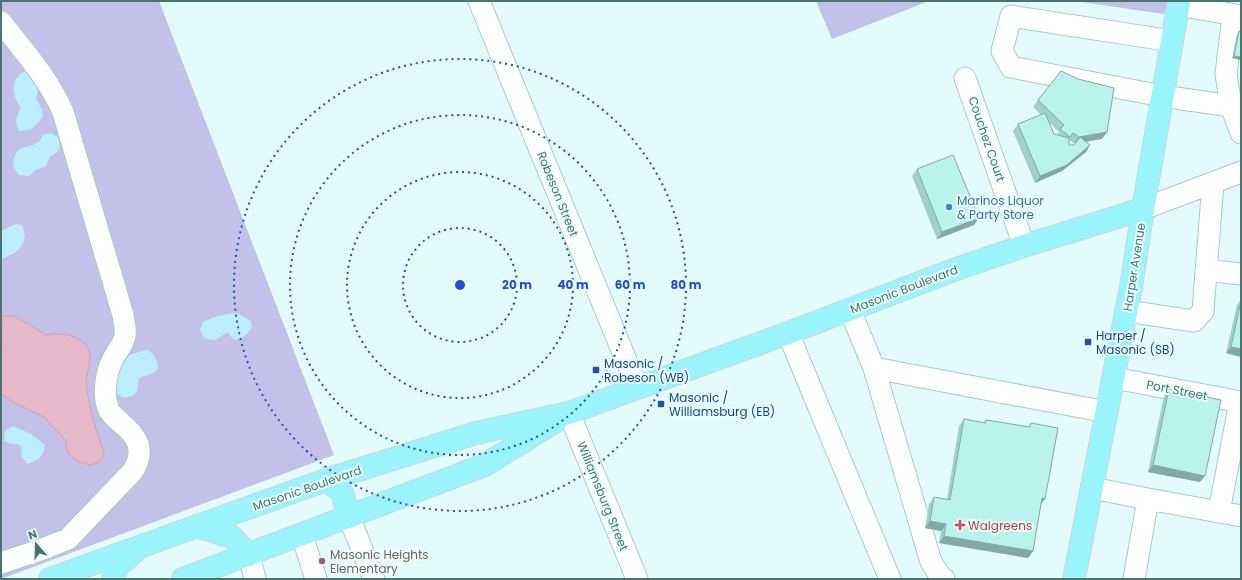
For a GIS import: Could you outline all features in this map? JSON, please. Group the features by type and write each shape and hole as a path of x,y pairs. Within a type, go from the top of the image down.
{"main road":[{"name":"Harper Avenue","path":"1074,579 1114,378 1179,3"},
{"name":"Masonic Boulevard","path":"50,579 326,480 476,433 569,413 850,310 959,268 1143,209"},
{"name":"Masonic Boulevard","path":"183,579 485,465 569,413"},
{"path":"326,480 342,492 349,517"},
{"path":"196,526 232,537 248,554"},
{"path":"113,579 117,567 140,546"}],"street":[{"name":"Robeson Street","path":"479,1 637,387"},
{"path":"1179,3 1237,16 1226,74 1236,104 1241,133"},
{"path":"1172,41 1011,16 1002,51 1011,67 1162,96 1236,104"},
{"path":"1,22 40,71 56,96 63,112 123,315 125,336 121,347 112,360 106,375 106,398 108,410 134,435 140,453 138,463 133,471 68,539 1,563"},
{"name":"Couchez Court","path":"966,78 1024,246"},
{"name":"Masonic Boulevard","path":"1143,209 1241,172"},
{"path":"1126,311 1194,321 1203,311 1213,183"},
{"path":"1206,270 1241,274"},
{"path":"850,310 874,368 931,562 940,576 944,579"},
{"path":"788,333 890,579"},
{"path":"874,368 1107,412"},
{"name":"Port Street","path":"1114,378 1240,402"},
{"path":"1219,512 1240,402"},
{"name":"Williamsburg Street","path":"569,413 637,579"},
{"path":"1092,488 1241,516"},
{"path":"1134,579 1148,499"},
{"path":"349,517 374,579"},
{"path":"302,535 316,579"},
{"path":"248,554 255,579"}],"shaded area":[{"path":"1,1 159,1 334,455 1,579"},
{"path":"816,1 929,1 832,39"},
{"path":"1075,1 1179,1 1177,16"},
{"path":"2,316 13,316 29,324 45,335 62,334 74,337 84,343 88,348 90,358 86,386 104,454 100,462 90,465 77,461 67,452 66,441 44,417 13,402 1,394"}],"sand":[{"path":"25,71 31,72 39,86 36,98 42,110 43,117 30,130 19,131 16,125 16,120 21,108 14,93 14,83 16,79"},
{"path":"51,133 58,137 60,146 58,151 50,156 46,166 36,170 29,176 19,175 13,166 15,155 18,150 31,146 40,141 42,135"},
{"path":"16,224 22,225 24,231 21,247 13,254 1,259 1,231"},
{"path":"237,313 251,321 252,327 246,335 236,340 232,338 228,332 215,340 205,339 200,330 203,322 212,318"},
{"path":"148,350 156,358 158,369 153,373 139,378 137,392 132,396 124,398 116,393 114,388 115,374 120,362 135,353"},
{"path":"13,426 31,434 45,445 40,458 27,464 21,455 22,449 19,444 12,444 4,441 5,431"}],"building":[{"path":"1239,31 1241,32 1241,57 1234,56"},
{"path":"1061,71 1078,79 1114,88 1107,132 1079,137 1073,133 1070,137 1060,129 1064,125 1038,100"},
{"path":"1045,113 1054,134 1069,138 1069,145 1074,145 1080,137 1090,145 1067,165 1040,176 1018,124"},
{"path":"953,155 979,218 942,232 917,169"},
{"path":"1241,301 1241,349 1231,347"},
{"path":"1169,389 1221,400 1205,476 1153,465"},
{"name":"Walgreens","path":"964,419 985,423 986,420 1030,427 1031,423 1058,428 1045,499 1042,498 1033,551 944,536 946,524 930,521 934,497 950,500"}],"place":[{"name":"Marinos Liquor & Party Store","path":"949,207"},
{"name":"Harper / Masonic (SB)","path":"1088,342"},
{"name":"Masonic / Robeson (WB)","path":"596,370"},
{"name":"Masonic / Williamsburg (EB)","path":"661,404"},
{"name":"Walgreens","path":"960,525"},
{"name":"Masonic Heights Elementary","path":"322,561"}]}
